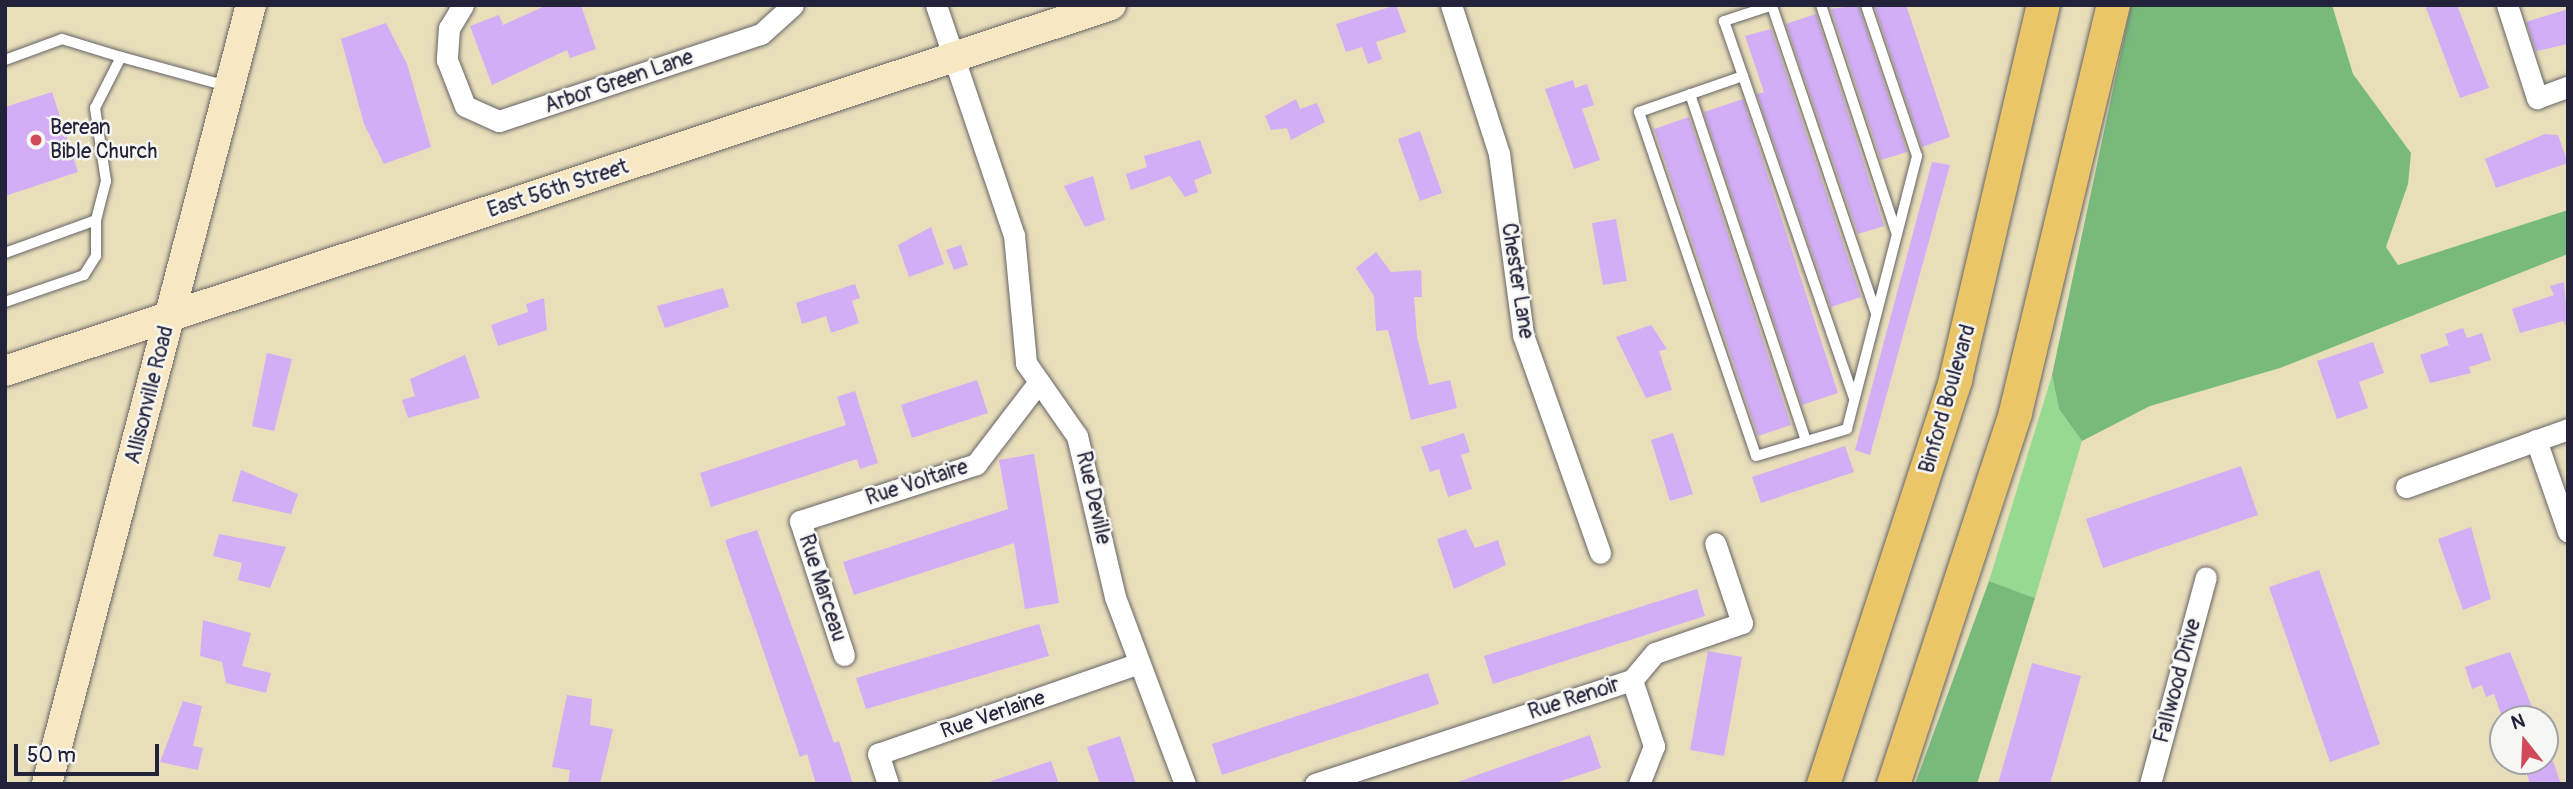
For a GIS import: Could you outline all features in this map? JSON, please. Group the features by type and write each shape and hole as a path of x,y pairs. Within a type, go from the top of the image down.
{"main road":[{"name":"Binford Boulevard","path":"1823,784 1955,379 2043,5"},
{"path":"1893,784 2015,412 2113,5"}],"street":[{"name":"Allisonville Road","path":"47,784 251,5"},
{"name":"Arbor Green Lane","path":"463,5 445,41 454,81 476,116 504,121 761,34 793,5"},
{"name":"Rue Deville","path":"936,5 1014,235 1026,363 1077,436 1090,468 1115,597 1137,664 1185,784"},
{"name":"East 56th Street","path":"5,371 1111,5"},
{"name":"Chester Lane","path":"1451,5 1499,154 1523,335 1600,553"},
{"path":"2507,5 2537,98 2568,88"},
{"name":"Rue Voltaire","path":"800,521 976,464 1039,382"},
{"path":"2406,487 2568,429"},
{"path":"2536,440 2568,532"},
{"name":"Rue Marceau","path":"800,521 844,655"},
{"name":"Rue Renoir","path":"1315,784 1632,680 1654,653 1742,623 1715,543"},
{"name":"Fallwood Drive","path":"2150,784 2206,577"},
{"name":"Rue Verlaine","path":"888,784 878,754 1137,664"},
{"path":"1632,680 1654,746 1639,784"}],"lane":[{"path":"1854,399 1724,21 1772,5 1877,313"},
{"path":"1821,5 1897,234"},
{"path":"1743,76 1639,112 1756,456 1847,429 1917,156 1866,5"},
{"path":"5,60 62,39 230,87"},
{"path":"5,302 85,275 96,256 96,220 106,181 94,108 121,57"},
{"path":"1690,94 1806,441"},
{"path":"5,253 96,220"}],"green space":[{"path":"2131,5 2332,5 2353,74 2411,153 2408,184 2386,247 2398,265 2568,210 2568,254 2280,368 2150,406 2082,441 2059,409 2052,375"},
{"path":"2052,375 2059,409 2082,441 2035,598 1989,581"},
{"path":"1989,581 2035,598 1977,784 1915,784"}],"building":[{"path":"547,5 581,5 596,49 570,58 567,50 492,85 470,26 499,15 503,25"},
{"path":"1396,5 1406,32 1376,42 1382,59 1368,64 1362,47 1346,52 1336,24"},
{"path":"1858,5 1907,152 1881,160 1831,9"},
{"path":"1874,5 1906,5 1950,137 1922,147"},
{"path":"2425,5 2457,5 2489,88 2460,98"},
{"path":"2568,9 2568,44 2536,51 2526,22"},
{"path":"1816,14 1884,226 1858,234 1786,24"},
{"path":"386,23 407,64 431,147 384,164 364,124 341,39"},
{"path":"1771,29 1861,297 1831,307 1757,94 1764,92 1745,36"},
{"path":"1573,80 1575,88 1587,84 1594,105 1582,109 1600,160 1574,169 1545,89"},
{"name":"Berean Bible Church","path":"52,92 78,172 5,196 5,107"},
{"path":"1296,99 1300,109 1317,103 1325,122 1291,140 1287,128 1271,130 1265,116"},
{"path":"1743,99 1838,393 1802,405 1704,112"},
{"path":"1689,117 1791,425 1758,436 1654,129"},
{"path":"1420,131 1442,193 1420,201 1398,139"},
{"path":"2545,134 2558,135 2568,163 2496,188 2485,159"},
{"path":"1200,140 1212,173 1194,180 1198,192 1185,197 1170,176 1131,190 1126,174 1147,167 1144,156"},
{"path":"1932,162 1950,165 1870,455 1855,450"},
{"path":"1093,176 1105,220 1085,227 1064,186"},
{"path":"1616,219 1627,281 1603,285 1592,223"},
{"path":"931,227 944,264 909,277 898,245"},
{"path":"961,245 968,265 954,270 946,250"},
{"path":"1376,252 1391,272 1421,270 1422,297 1414,297 1417,337 1429,385 1450,380 1457,408 1411,420 1388,330 1376,331 1374,296 1356,268"},
{"path":"2564,282 2568,329 2563,321 2520,333 2512,309 2554,295 2550,286"},
{"path":"855,284 860,298 852,301 859,323 831,333 826,316 802,324 796,303"},
{"path":"723,288 729,307 665,328 657,306"},
{"path":"544,298 547,330 498,346 491,325 528,312 526,304"},
{"path":"1651,325 1667,349 1659,351 1672,390 1646,398 1616,337"},
{"path":"2463,328 2467,338 2482,333 2491,360 2469,367 2471,373 2430,383 2420,355 2449,345 2445,334"},
{"path":"2373,342 2384,373 2359,382 2368,408 2337,419 2317,361"},
{"path":"267,353 292,359 274,431 252,426"},
{"path":"465,355 480,398 408,418 402,400 415,396 410,379"},
{"path":"977,380 988,413 912,438 901,405"},
{"path":"855,391 878,463 860,469 857,459 711,507 700,473 846,425 837,397"},
{"path":"1464,433 1470,452 1461,455 1472,489 1448,497 1439,469 1430,472 1421,447"},
{"path":"1673,433 1693,494 1670,501 1651,440"},
{"path":"1845,446 1854,472 1761,503 1752,477"},
{"path":"1034,454 1059,603 1025,609 1014,543 854,595 843,562 1008,509 999,460"},
{"path":"2241,466 2258,515 2103,568 2086,519"},
{"path":"241,470 298,494 291,514 232,501"},
{"path":"2471,527 2491,599 2463,610 2438,539"},
{"path":"1466,529 1475,548 1498,540 1506,565 1454,589 1437,539"},
{"path":"757,530 834,743 839,741 853,784 816,784 807,754 800,757 725,540"},
{"path":"219,534 286,547 270,588 238,580 242,563 213,556"},
{"path":"2319,570 2380,744 2330,762 2269,587"},
{"path":"1697,589 1705,616 1493,684 1484,656"},
{"path":"203,620 251,633 242,666 271,673 266,693 226,683 222,662 200,656"},
{"path":"1039,624 1049,656 866,709 856,678"},
{"path":"1708,651 1742,657 1724,756 1690,750"},
{"path":"2510,652 2531,705 2498,705 2494,694 2486,697 2482,685 2472,689 2465,667"},
{"path":"2032,663 2081,676 2050,784 1998,784"},
{"path":"1428,673 1439,704 1222,775 1212,744"},
{"path":"567,695 592,699 590,725 613,729 600,784 568,784 570,770 552,767"},
{"path":"183,701 202,706 193,746 203,748 198,770 160,762"},
{"path":"1590,735 1601,768 1552,784 1452,784"},
{"path":"1120,736 1136,784 1100,784 1087,747"},
{"path":"1051,761 1059,784 992,784 991,781"},
{"path":"2527,775 2558,775 2561,784 2530,784"}],"place":[{"name":"Berean Bible Church","path":"36,140"}]}
